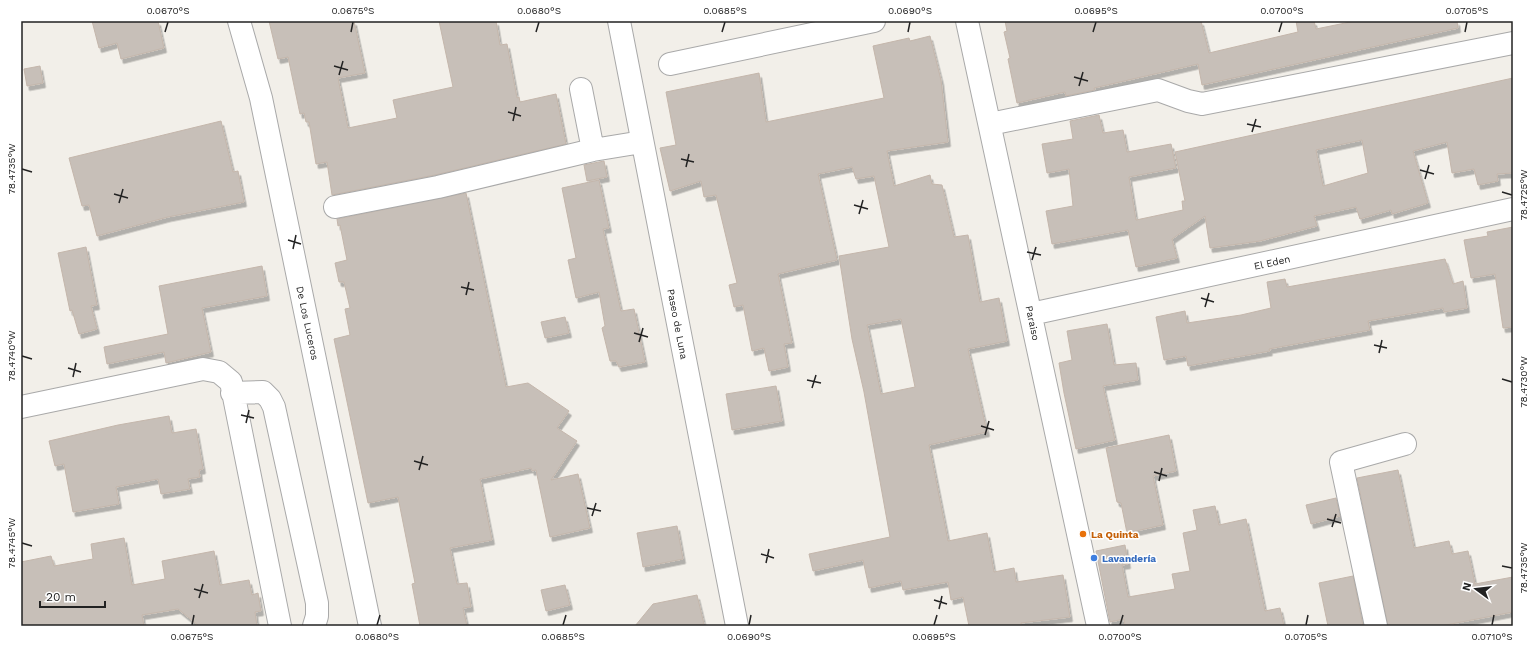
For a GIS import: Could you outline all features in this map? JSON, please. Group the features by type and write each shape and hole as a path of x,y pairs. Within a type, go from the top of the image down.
{"street":[{"name":"De Los Luceros","path":"239,21 261,98 370,626"},
{"name":"Paseo de Luna","path":"619,21 737,626"},
{"path":"670,64 874,21"},
{"name":"Paraiso","path":"967,21 1098,626"},
{"path":"990,124 1158,90 1188,101 1202,104 1513,43"},
{"path":"581,89 593,150"},
{"path":"335,207 438,187 593,150 642,142"},
{"name":"El Eden","path":"1031,314 1513,209"},
{"path":"21,407 203,369 219,372 231,382 280,626"},
{"path":"232,393 263,392 274,406 316,603 317,616 314,626"},
{"path":"1376,626 1341,462 1405,444"}],"building":[{"path":"92,21 158,21 164,48 121,59 117,43 99,48"},
{"path":"269,21 354,21 365,73 338,78 348,128 397,118 393,100 453,87 439,21 496,21 500,45 507,44 517,98 519,97 520,102 556,94 566,144 435,175 332,195 327,162 316,164 309,122 306,122 304,113 300,114 288,57 278,59"},
{"path":"1005,21 1201,21 1209,53 1298,32 1296,21 1314,21 1316,29 1355,21 1457,21 1458,28 1202,85 1198,64 1094,88 1095,90 1066,96 1065,92 1017,103 1008,59 1010,58 1004,32 1007,31"},
{"path":"930,36 941,80 948,142 887,151 894,186 930,175 932,184 942,185 954,237 968,235 980,302 999,298 1007,341 968,349 987,432 929,445 948,541 987,533 994,572 1014,568 1016,582 1063,575 1070,617 1021,623 1022,626 969,626 963,597 951,600 948,582 903,590 901,581 869,588 863,560 813,571 809,554 890,537 864,392 852,339 839,256 889,247 874,176 856,179 852,167 818,174 837,260 778,274 792,343 784,344 788,367 769,371 764,348 752,351 743,305 734,307 729,285 737,283 716,195 704,197 701,181 670,191 660,148 676,145 666,92 759,73 766,122 884,98 873,46 909,38 910,41","holes":["901,319 915,387 881,394 867,325"]},
{"path":"40,66 43,83 27,86 24,69"},
{"path":"1513,78 1513,173 1497,174 1498,181 1478,185 1474,169 1452,173 1447,142 1413,151 1428,203 1392,214 1391,210 1360,219 1356,207 1314,216 1317,226 1260,241 1210,248 1205,216 1172,239 1177,258 1136,267 1128,230 1052,244 1046,211 1073,206 1069,169 1047,173 1042,144 1073,139 1070,121 1099,115 1103,133 1123,130 1127,152 1171,144 1176,168 1129,177 1136,220 1183,210 1182,201 1185,201 1175,152","holes":["1362,140 1368,173 1323,186 1316,150"]},
{"path":"221,121 233,172 238,171 244,202 168,217 97,236 89,205 82,206 69,158"},
{"path":"604,161 607,177 587,181 584,165"},
{"path":"599,180 609,228 603,229 621,311 634,309 645,362 619,367 616,361 610,361 602,328 605,326 599,292 576,298 568,260 576,258 562,188"},
{"path":"466,193 506,387 528,383 569,411 557,428 577,441 551,480 578,474 590,528 550,537 536,470 532,471 531,468 480,479 492,540 450,548 457,584 467,583 471,607 463,608 467,626 420,626 412,584 415,583 398,497 368,503 334,339 350,335 345,309 350,308 344,282 339,282 335,263 347,260 340,225 338,226 337,219"},
{"path":"1513,227 1513,327 1503,328 1495,274 1471,278 1464,240 1488,236 1487,232"},
{"path":"86,247 97,305 91,306 97,329 79,334 72,310 70,311 58,253"},
{"path":"1445,259 1453,284 1463,281 1467,308 1444,312 1443,308 1368,321 1370,330 1188,366 1186,356 1164,360 1156,317 1185,311 1187,323 1241,315 1271,308 1267,282 1285,279 1287,287"},
{"path":"262,266 267,296 202,308 211,352 166,363 164,352 107,364 104,347 168,334 159,286"},
{"path":"565,317 569,333 545,338 541,322"},
{"path":"1107,324 1114,365 1136,363 1138,380 1103,386 1115,440 1076,449 1059,363 1072,360 1067,331"},
{"path":"776,386 782,421 732,430 726,394"},
{"path":"169,416 172,433 196,429 203,469 199,470 200,477 188,479 190,489 161,494 158,479 116,487 119,504 73,512 64,464 55,466 49,441 118,425"},
{"path":"1169,435 1176,471 1153,476 1163,525 1127,533 1121,503 1117,502 1106,448"},
{"path":"1398,470 1414,548 1449,541 1452,554 1468,551 1475,584 1513,577 1513,612 1441,626 1388,626 1357,478"},
{"path":"1336,498 1340,516 1311,524 1306,505"},
{"path":"1215,506 1219,525 1246,519 1265,611 1280,608 1284,626 1125,626 1124,619 1110,622 1096,551 1125,545 1128,564 1122,565 1128,597 1175,589 1172,574 1190,571 1183,533 1197,530 1193,510"},
{"path":"677,526 683,559 643,567 637,533"},
{"path":"124,538 132,585 165,579 162,561 214,551 220,585 249,580 252,595 258,593 261,611 255,612 257,626 199,626 178,609 142,615 144,626 21,626 21,562 51,556 54,566 93,559 91,544"},
{"path":"1353,576 1363,626 1328,626 1319,583"},
{"path":"565,585 570,605 546,611 541,590"},
{"path":"697,595 704,624 692,626 635,626 653,604"}],"place":[{"name":"La Quinta","path":"1083,534"},
{"name":"Lavandería","path":"1094,558"}]}
